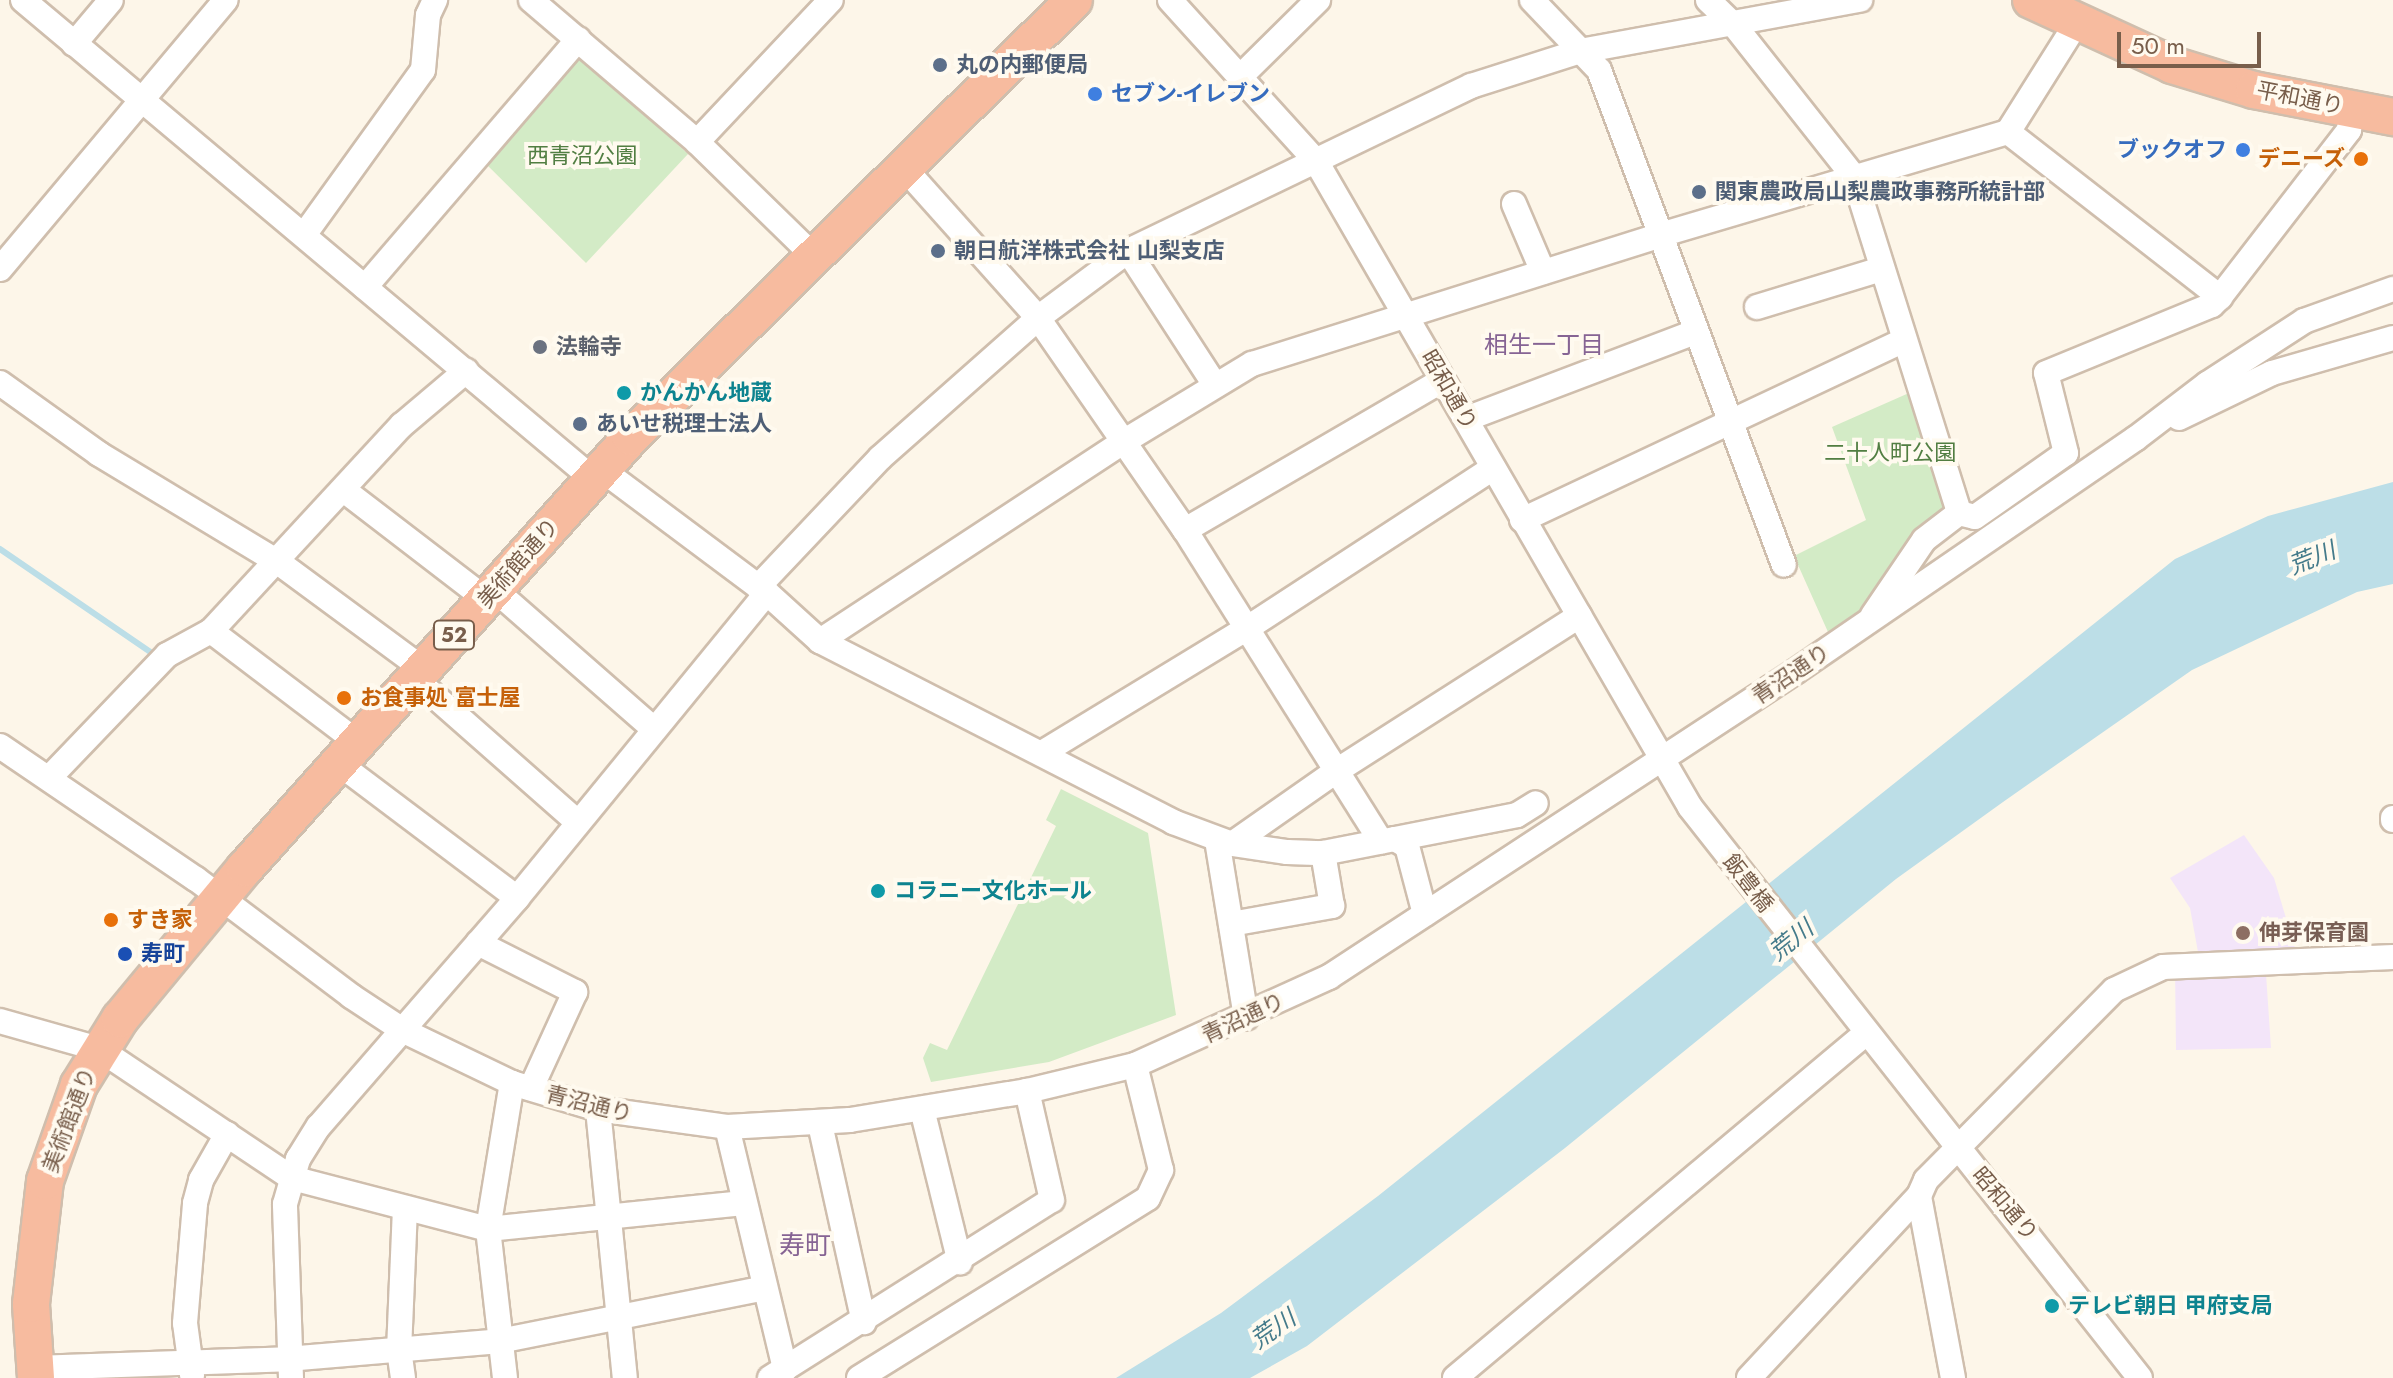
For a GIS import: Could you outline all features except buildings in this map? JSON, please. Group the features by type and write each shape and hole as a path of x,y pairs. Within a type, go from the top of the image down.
{"highway":[{"name":"美術館通り","path":"35,1373 35,1237 45,1181 63,1126 99,1049 221,897 597,474 1074,0"},
{"name":"平和通り","path":"2031,0 2076,24 2200,73 2393,117"}],"street":[{"path":"23,0 466,371 597,474 762,590 820,641 1224,842 1323,853 1517,815 1536,803"},
{"path":"74,44 111,0"},
{"path":"0,269 226,0"},
{"path":"304,235 423,70 428,15 435,0"},
{"path":"531,0 697,142 814,256"},
{"path":"697,142 831,0"},
{"name":"昭和通り","path":"1170,0 1242,75 1316,161 1690,807"},
{"path":"1242,75 1318,0"},
{"path":"1532,0 1599,70 1784,565"},
{"path":"1708,0 1734,25 1854,177 1959,513"},
{"path":"289,1368 285,1204 292,1178 319,1126 517,898 762,590 880,458 1038,318 1128,251 1471,86 1581,51 1860,0"},
{"path":"820,641 1123,442 1215,385 1287,350 1408,316 1660,235 2008,132 2076,24"},
{"path":"365,287 578,39"},
{"path":"1959,513 1975,517 2066,453 2046,373 2212,305 2220,297 2349,130 2352,109"},
{"path":"2008,132 2220,297"},
{"path":"905,169 1038,318 1185,530 1335,772 1388,840 1407,846 1425,914"},
{"path":"1514,204 1543,272"},
{"path":"1128,251 1215,385"},
{"path":"1757,307 1881,269"},
{"name":"青沼通り","path":"0,746 50,777 221,897 404,1031 522,1086 598,1109 727,1127 820,1124 1027,1091 1135,1065 1246,1018 1329,977 1663,760 2135,439 2207,384 2304,321 2393,289"},
{"path":"1466,419 1695,332"},
{"path":"2135,439 2272,373 2393,338"},
{"path":"1522,520 1903,341"},
{"path":"50,777 167,655 211,631 345,491 402,425 466,371"},
{"path":"1185,530 1443,380"},
{"path":"0,383 99,454 278,562 419,674 576,821"},
{"path":"1042,753 1246,629 1493,468"},
{"path":"345,491 490,594 654,729"},
{"path":"1870,620 1924,540 1959,513"},
{"path":"1224,842 1579,616"},
{"path":"211,631 517,898"},
{"name":"飯豊橋","path":"1690,807 1865,1034"},
{"path":"1224,842 1231,924 1246,1018"},
{"path":"1231,924 1332,906 1323,853"},
{"path":"478,943 575,992 522,1086 488,1229 505,1378"},
{"path":"1749,1378 1919,1196 1926,1180 1960,1150 2114,990 2163,967 2393,957"},
{"path":"0,1021 99,1049 292,1178 488,1229 744,1203"},
{"path":"1455,1378 1865,1034"},
{"name":"昭和通り","path":"1865,1034 2140,1378"},
{"path":"859,1378 1148,1198 1161,1170 1135,1065"},
{"path":"727,1127 765,1288 778,1374 960,1262 1052,1200 1027,1091"},
{"path":"598,1109 625,1378"},
{"path":"922,1109 960,1262"},
{"path":"820,1124 864,1322"},
{"path":"191,1370 185,1323 195,1203 201,1180 227,1134"},
{"path":"1919,1196 1953,1378"},
{"path":"403,1378 399,1351 405,1208"},
{"path":"35,1373 289,1368 399,1351 500,1341 765,1288"}],"shaded area":[{"name":"伸芽保育園","path":"2244,835 2274,878 2298,958 2265,959 2271,1048 2176,1050 2175,966 2200,963 2190,908 2170,878"}],"green space":[{"name":"西青沼公園","path":"572,48 688,154 586,263 481,159"},
{"name":"二十人町公園","path":"1918,389 1959,513 1875,603 1828,632 1794,556 1866,520 1832,427"},
{"path":"1061,789 1148,833 1176,1015 1049,1062 931,1082 923,1058 930,1043 947,1050 1056,826 1046,820"}],"water":[{"name":"荒川","path":"2393,482 2393,584 2357,592 2192,670 2003,802 1896,879 1565,1148 1307,1346 1250,1378 1116,1378 1221,1313 1378,1196 2175,559 2268,516"}],"waterway":[{"path":"0,549 155,655"}],"place":[{"name":"丸の内郵便局","path":"940,65"},
{"name":"セブン-イレブン","path":"1095,94"},
{"name":"ブックオフ","path":"2243,150"},
{"name":"デニーズ","path":"2361,159"},
{"name":"関東農政局山梨農政事務所統計部","path":"1699,192"},
{"name":"朝日航洋株式会社 山梨支店","path":"938,251"},
{"name":"法輪寺","path":"540,347"},
{"name":"かんかん地蔵","path":"624,393"},
{"name":"あいせ税理士法人","path":"580,424"},
{"name":"お食事処 富士屋","path":"344,698"},
{"name":"コラニー文化ホール","path":"878,891"},
{"name":"すき家","path":"111,920"},
{"name":"伸芽保育園","path":"2243,933"},
{"name":"寿町","path":"125,954"},
{"name":"テレビ朝日 甲府支局","path":"2052,1306"}],"district":[{"name":"相生一丁目","path":"1544,345"},
{"name":"寿町","path":"805,1246"}]}
